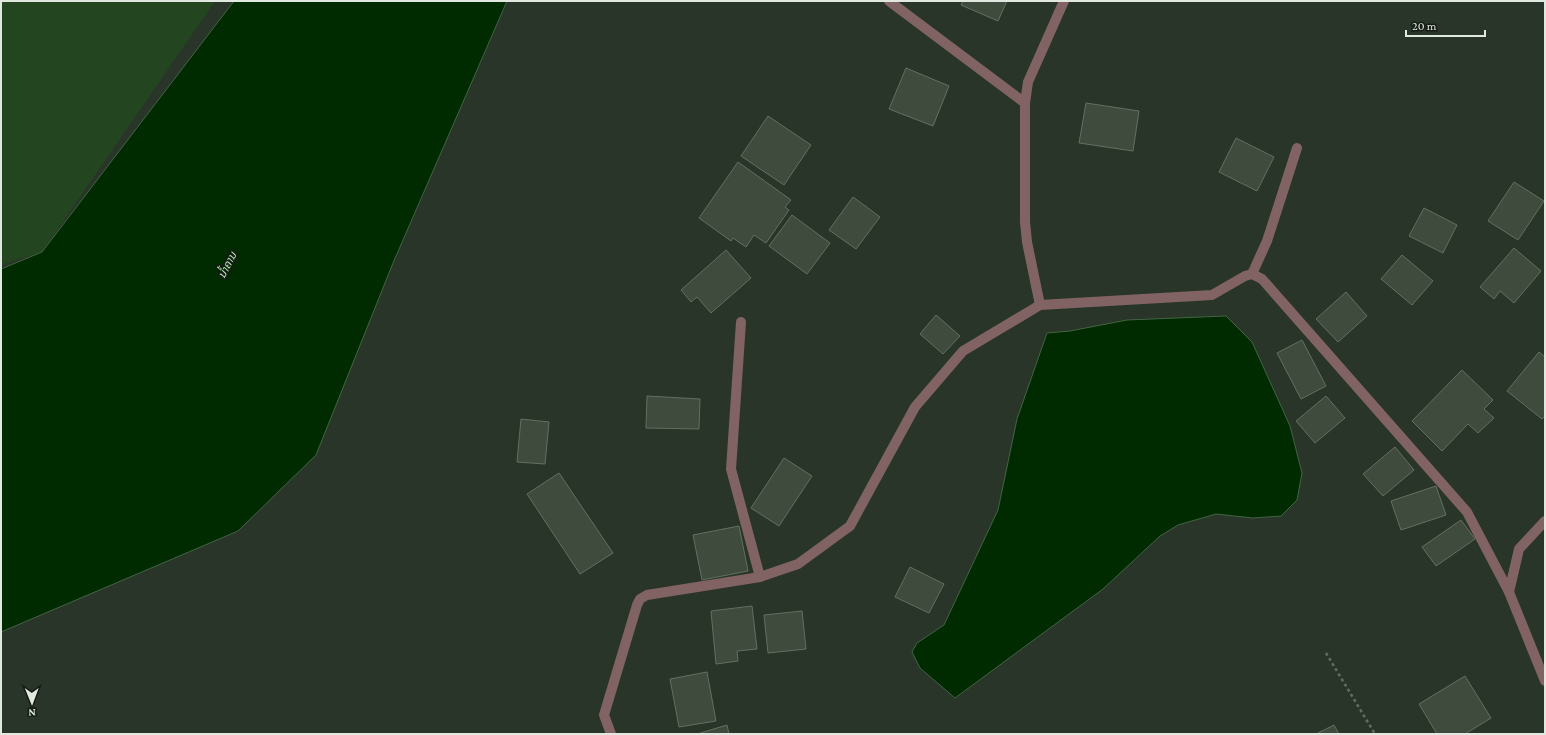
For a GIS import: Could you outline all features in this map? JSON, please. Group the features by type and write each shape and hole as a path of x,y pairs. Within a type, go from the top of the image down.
{"street":[{"path":"889,1 1025,103"},
{"path":"1040,305 1027,242 1025,222 1025,103 1028,82 1064,1"},
{"path":"1252,274 1267,240 1297,148"},
{"path":"611,734 604,715 640,599 647,595 760,577 798,564 850,526 915,407 963,351 1040,305 1212,295 1245,276 1252,274 1262,279 1467,512 1509,592 1545,681"},
{"path":"741,322 731,469 760,577"},
{"path":"1509,592 1519,549 1545,520"}],"path":[{"path":"1326,653 1375,734"}],"shaded area":[{"path":"1,1 215,1 42,252 1,265"}],"water":[{"name":"ນ້ຳຄານ","path":"234,1 507,1 393,263 316,455 238,531 1,632 1,269 42,252"},
{"path":"1226,316 1252,342 1290,426 1302,473 1297,500 1281,516 1253,518 1216,514 1178,525 1160,536 1103,589 955,698 920,668 912,652 917,643 944,625 998,510 1017,419 1047,333 1070,331 1127,320"}],"building":[{"path":"963,1 1007,1 998,21 961,5"},
{"path":"906,68 949,86 933,126 889,109"},
{"path":"1086,103 1139,111 1133,151 1079,143"},
{"path":"768,116 811,145 784,185 741,156"},
{"path":"1236,138 1274,157 1257,191 1219,172"},
{"path":"738,162 791,200 785,207 789,210 766,243 754,235 746,247 733,238 731,241 699,218"},
{"path":"1514,182 1544,201 1518,240 1488,221"},
{"path":"853,197 880,217 856,249 829,230"},
{"path":"1424,208 1457,225 1443,253 1409,236"},
{"path":"792,215 830,243 807,274 769,246"},
{"path":"1514,248 1541,271 1514,303 1500,291 1494,299 1480,287"},
{"path":"726,250 751,278 711,313 697,297 691,302 681,290"},
{"path":"1402,255 1433,281 1412,305 1381,279"},
{"path":"1346,292 1367,316 1338,342 1316,319"},
{"path":"936,315 960,336 943,354 920,334"},
{"path":"1302,340 1326,386 1301,399 1277,353"},
{"path":"1539,352 1545,357 1545,416 1542,419 1507,391"},
{"path":"1462,370 1493,400 1484,409 1494,418 1478,433 1468,424 1442,451 1412,421"},
{"path":"647,396 700,399 699,429 646,428"},
{"path":"1326,396 1345,418 1315,443 1296,421"},
{"path":"521,419 549,422 545,464 517,462"},
{"path":"1395,447 1414,470 1383,496 1363,474"},
{"path":"784,458 812,476 779,526 751,508"},
{"path":"559,473 613,553 580,574 527,494"},
{"path":"1436,486 1446,515 1401,530 1391,501"},
{"path":"1461,520 1475,539 1436,566 1422,547"},
{"path":"739,526 748,571 702,580 693,535"},
{"path":"910,567 944,584 929,613 895,597"},
{"path":"752,606 757,649 737,651 738,661 716,664 711,611"},
{"path":"802,611 806,649 768,653 764,615"},
{"path":"707,672 716,721 679,727 670,679"},
{"path":"1465,676 1491,718 1465,734 1437,734 1419,704"},
{"path":"727,725 729,734 697,734"},
{"path":"1334,725 1339,734 1316,734"}]}
